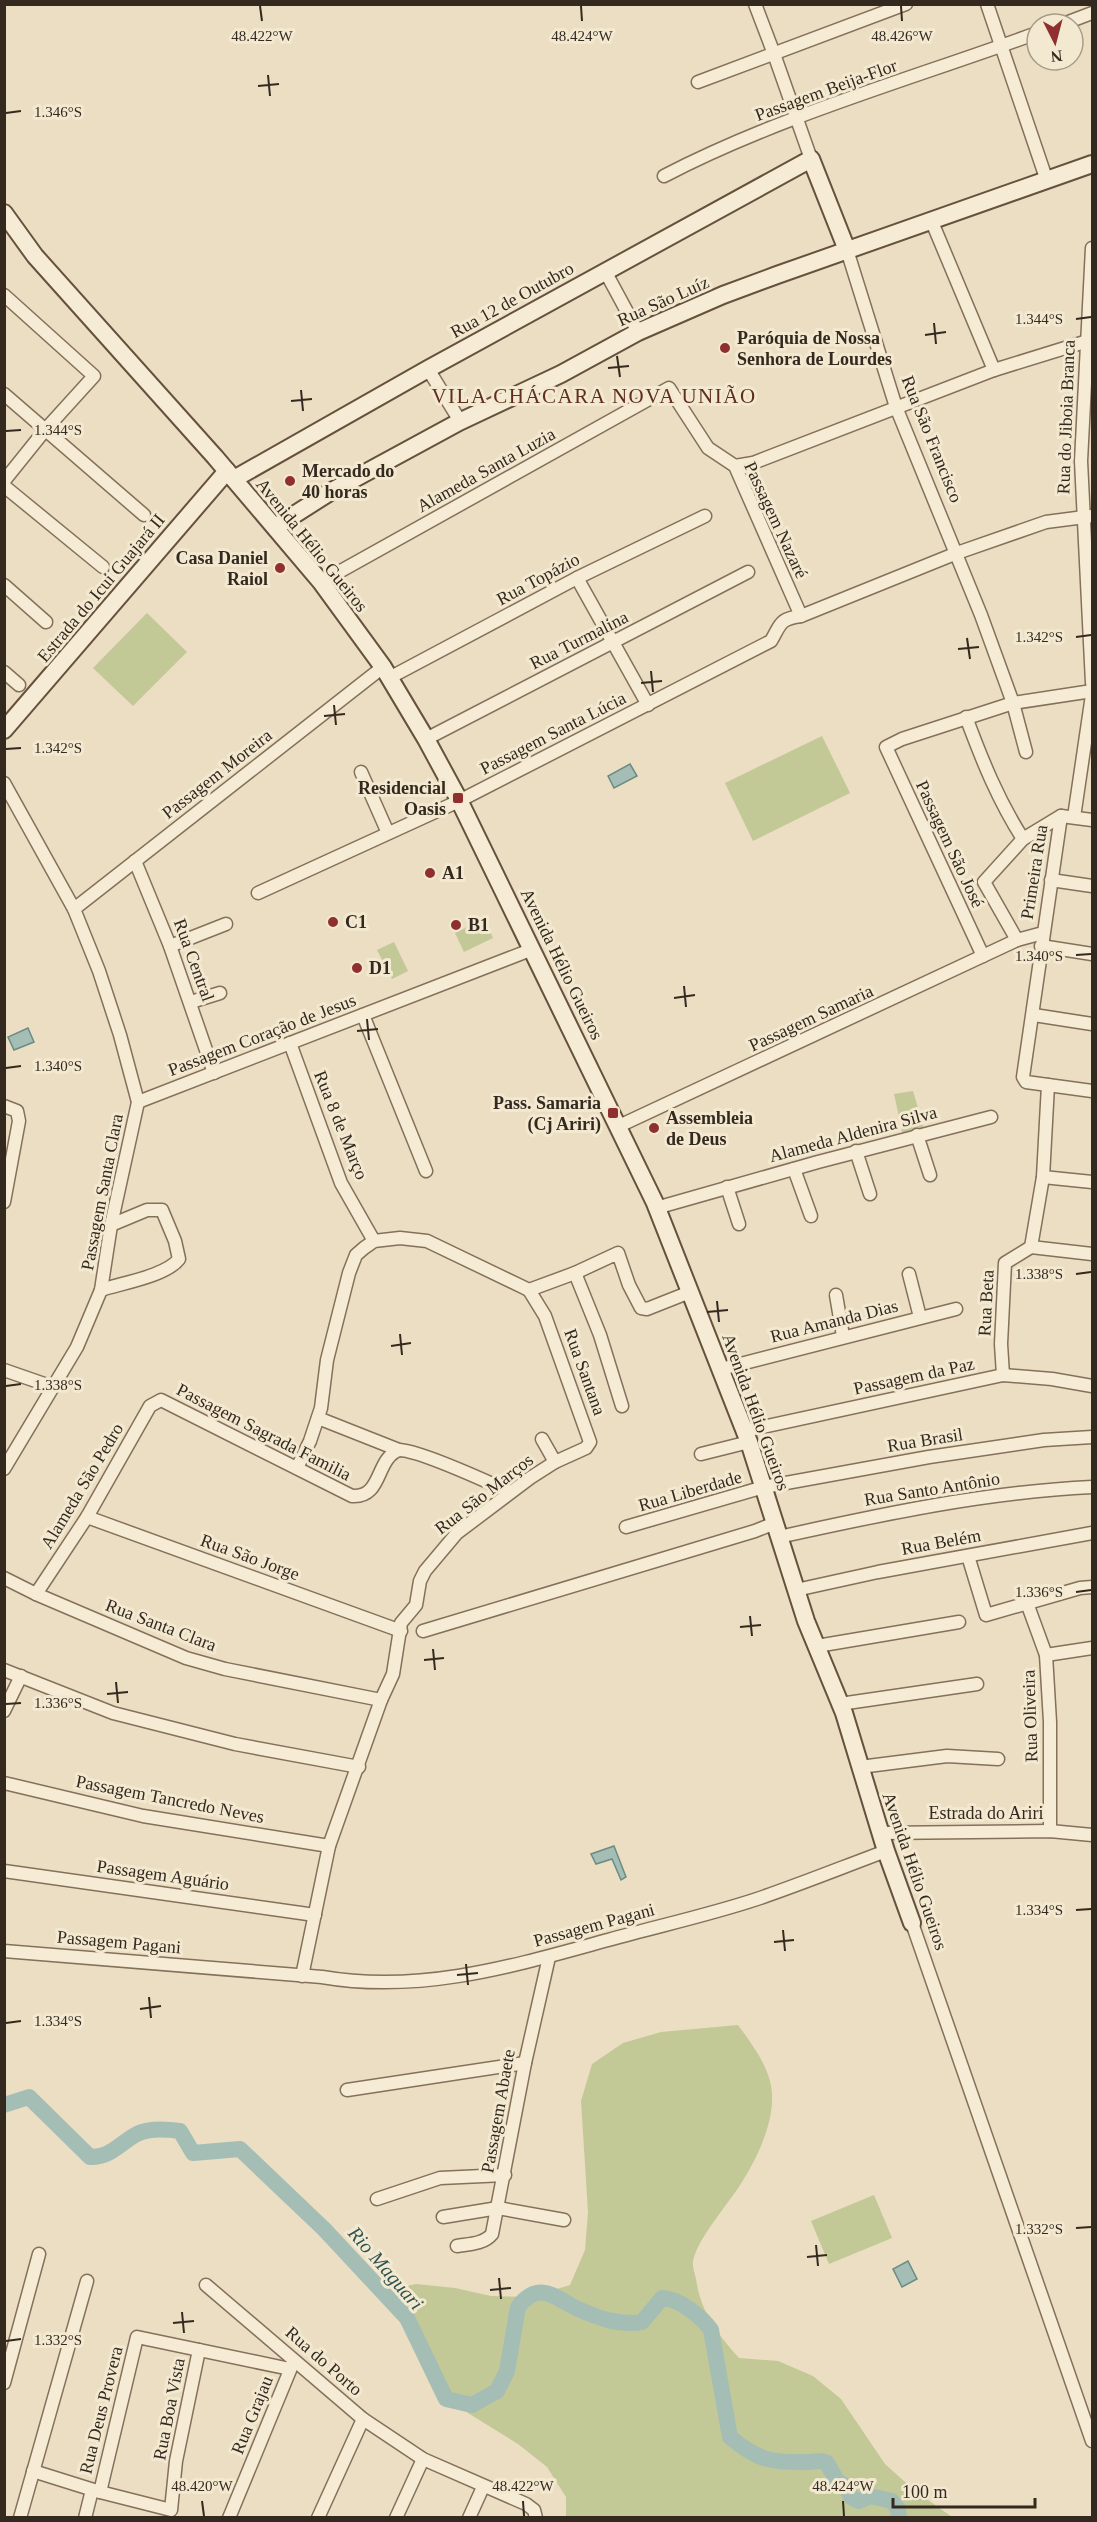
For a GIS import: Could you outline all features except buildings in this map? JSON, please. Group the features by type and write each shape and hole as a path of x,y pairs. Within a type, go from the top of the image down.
{"main road":[{"name":"Rua São Francisco","path":"811,159 846,250"},
{"name":"Rua 12 de Outubro","path":"230,475 811,159"},
{"name":"Rua São Luíz","path":"275,527 330,492 460,421 561,374 638,332 723,295 1092,164"},
{"name":"Avenida Hélio Gueiros","path":"4,213 35,256 230,475 321,582 386,672 426,739 459,801 657,1208 746,1436 796,1590 840,1704 880,1833 912,1923"},
{"name":"Estrada do Icui Guajará II","path":"4,730 230,475"}],"street":[{"name":"Rua São Francisco","path":"754,4 811,159"},
{"path":"698,82 906,4"},
{"path":"987,4 1047,181"},
{"name":"Passagem Beija-Flor","path":"664,176 705,155 797,119 1025,37"},
{"path":"932,222 994,370"},
{"name":"Rua do Jiboia Branca","path":"1092,248 1089,341 1081,460 1087,516 1092,683"},
{"name":"Rua São Francisco","path":"846,250 896,407 957,553 1013,703 1026,752"},
{"path":"605,271 638,332"},
{"path":"4,295 94,376 45,430 4,481"},
{"path":"735,466 753,463 994,370 1089,341"},
{"path":"428,369 460,421"},
{"name":"Passagem Nazaré","path":"669,388 708,448 735,466 801,616"},
{"name":"Alameda Santa Luzia","path":"321,582 669,388"},
{"path":"4,394 144,515"},
{"path":"4,486 103,567"},
{"name":"Rua Topázio","path":"386,672 705,516"},
{"name":"Passagem Santa Lúcia","path":"258,893 459,801 648,705 771,641 782,621 801,616 957,553 1046,522 1087,516"},
{"name":"Rua Turmalina","path":"426,739 748,572"},
{"path":"577,578 648,705"},
{"path":"4,585 46,622"},
{"path":"4,672 19,685"},
{"name":"Passagem Moreira","path":"74,909 386,672"},
{"path":"1023,839 996,792 966,717 1013,703 1092,693"},
{"name":"Primeira Rua","path":"1048,1085 1026,1082 1023,1077 1034,1015 1051,880 1067,817 1092,693"},
{"name":"Passagem São José","path":"966,717 902,739 886,747 983,956"},
{"path":"360,772 388,833"},
{"name":"Passagem Santa Clara","path":"4,783 74,909 99,971 120,1035 138,1102 111,1225 101,1290 77,1347 4,1469"},
{"path":"1017,940 984,882 1023,839 1067,817 1092,820"},
{"name":"Rua Central","path":"135,861 191,1002 214,1073"},
{"path":"1051,880 1092,886"},
{"path":"170,946 226,924"},
{"name":"Passagem Samaria","path":"619,1126 1017,940 1043,933"},
{"path":"1041,946 1092,954"},
{"name":"Passagem Coração de Jesus","path":"138,1102 533,949"},
{"path":"191,1002 220,993"},
{"path":"363,1015 426,1171"},
{"path":"1034,1015 1092,1024"},
{"name":"Rua 8 de Março","path":"290,1043 341,1183 374,1241"},
{"path":"1092,1091 1048,1085 1043,1177 1031,1247 1092,1254"},
{"path":"4,1106 17,1111 19,1121 4,1202"},
{"name":"Alameda Aldenira Silva","path":"657,1208 856,1151 991,1117"},
{"path":"917,1135 930,1175"},
{"path":"856,1151 870,1194"},
{"path":"794,1169 811,1216"},
{"path":"1043,1177 1092,1182"},
{"path":"727,1187 739,1224"},
{"path":"101,1290 157,1273 174,1265 179,1259 175,1240 162,1210 147,1210 111,1225"},
{"path":"297,1468 318,1418 334,1327 356,1255 374,1241 400,1238 427,1241 530,1290 575,1273 618,1252 629,1285 640,1308 647,1309 690,1292"},
{"name":"Rua Beta","path":"1004,1375 1001,1344 1005,1263 1031,1247"},
{"name":"Rua Santana","path":"575,1273 600,1335 622,1406"},
{"path":"909,1274 920,1317"},
{"name":"Rua Santana","path":"530,1290 546,1316 590,1442 586,1448 567,1457"},
{"path":"836,1295 843,1336"},
{"name":"Rua Amanda Dias","path":"720,1369 956,1309"},
{"path":"4,1370 53,1387"},
{"name":"Passagem da Paz","path":"701,1454 746,1436 1004,1375 1052,1378 1092,1386"},
{"name":"Passagem Sagrada Familia","path":"161,1400 352,1496 361,1497 370,1491 376,1484 389,1456 399,1450"},
{"name":"Alameda São Pedro","path":"36,1594 87,1517 150,1406 161,1400"},
{"path":"318,1418 399,1450 416,1453 510,1492"},
{"name":"Rua Brasil","path":"764,1487 929,1457 1055,1439 1092,1437"},
{"path":"542,1439 555,1462"},
{"name":"Rua São Marços","path":"401,1631 401,1623 416,1605 420,1581 434,1559 457,1533 510,1492 555,1462 567,1457"},
{"name":"Rua Liberdade","path":"626,1527 764,1487"},
{"name":"Rua Santo Antônio","path":"423,1631 722,1542 777,1530 915,1507 1056,1489 1092,1487"},
{"name":"Rua São Jorge","path":"87,1517 401,1631"},
{"name":"Rua Belém","path":"796,1590 878,1572 1092,1533"},
{"path":"968,1556 986,1615 1080,1588 1092,1587"},
{"name":"Rua Santa Clara","path":"4,1578 186,1658 225,1669 381,1700"},
{"name":"Rua Oliveira","path":"1027,1603 1046,1655 1050,1722 1050,1831"},
{"path":"817,1646 959,1622"},
{"path":"302,1976 329,1846 381,1700 393,1674 401,1631"},
{"path":"1046,1655 1092,1648"},
{"path":"4,1670 113,1713 235,1744 359,1767"},
{"path":"4,1711 21,1676"},
{"path":"840,1704 977,1684"},
{"path":"860,1767 947,1755 998,1759"},
{"name":"Passagem Tancredo Neves","path":"4,1783 143,1816 329,1846"},
{"name":"Estrada do Ariri","path":"880,1833 1050,1831 1092,1835"},
{"name":"Passagem Pagani","path":"4,1951 302,1976 370,1984 407,1982 487,1972 549,1957 757,1899 886,1851"},
{"name":"Passagem Aguário","path":"4,1871 315,1915"},
{"name":"Avenida Hélio Gueiros","path":"912,1923 1092,2441"},
{"name":"Passagem Abaete","path":"457,2246 490,2238 549,1957"},
{"path":"347,2090 525,2063"},
{"path":"377,2199 441,2178 505,2175"},
{"path":"443,2217 498,2208 564,2220"},
{"path":"4,2383 39,2254"},
{"path":"20,2517 87,2281"},
{"name":"Rua do Porto","path":"206,2285 293,2364 363,2419 423,2459 531,2506 536,2517"},
{"name":"Rua Deus Provera","path":"85,2517 96,2491 138,2337 199,2350"},
{"path":"199,2350 293,2364"},
{"name":"Rua Boa Vista","path":"162,2512 176,2461 199,2350"},
{"name":"Rua Grajau","path":"230,2517 293,2364"},
{"path":"318,2517 363,2419"},
{"path":"396,2517 423,2459"},
{"path":"33,2471 162,2512"},
{"path":"469,2517 483,2487"}],"green space":[{"path":"147,613 187,652 133,706 93,668"},
{"path":"822,736 850,793 753,841 725,783"},
{"path":"484,919 493,938 464,952 455,933"},
{"path":"394,942 408,971 392,979 377,950"},
{"path":"913,1091 924,1129 903,1135 894,1094"},
{"path":"738,2025 760,2057 768,2075 772,2108 764,2137 752,2165 708,2230 695,2254 693,2268 706,2312 717,2331 739,2358 778,2361 813,2376 841,2399 885,2464 914,2490 952,2517 566,2517 566,2497 547,2467 518,2444 468,2413 447,2394 388,2303 392,2289 416,2284 455,2288 491,2296 530,2297 570,2285 585,2250 588,2212 581,2101 592,2064 623,2043 661,2032"},
{"path":"874,2195 892,2238 829,2264 811,2221"}],"water":[{"path":"630,764 637,776 614,788 608,776"},
{"path":"28,1028 34,1042 14,1050 8,1037"},
{"path":"614,1846 626,1877 621,1880 612,1859 596,1864 591,1854"},
{"path":"908,2261 917,2279 902,2287 893,2269"}],"waterway":[{"name":"Rio Maguari","path":"4,2105 29,2097 90,2157 109,2153 142,2132 158,2130 180,2131 193,2153 240,2149 324,2229 407,2318 446,2399 472,2405 497,2391 507,2371 518,2307 533,2294 547,2293 578,2309 625,2323 642,2322 662,2298 676,2301 696,2314 711,2330 730,2437 749,2451 767,2459 785,2462 825,2462 837,2481 846,2487 851,2497 859,2501 870,2496 892,2501 898,2509 899,2518"}],"place":[{"name":"Paróquia de Nossa Senhora de Lourdes","path":"725,348"},
{"name":"Mercado do 40 horas","path":"290,481"},
{"name":"Casa Daniel Raiol","path":"280,568"},
{"name":"Residencial Oasis","path":"458,798"},
{"name":"A1","path":"430,873"},
{"name":"C1","path":"333,922"},
{"name":"B1","path":"456,925"},
{"name":"D1","path":"357,968"},
{"name":"Pass. Samaria (Cj Ariri)","path":"613,1113"},
{"name":"Assembleia de Deus","path":"654,1128"}],"district":[{"name":"VILA CHÁCARA NOVA UNIÃO","path":"594,396"}]}
